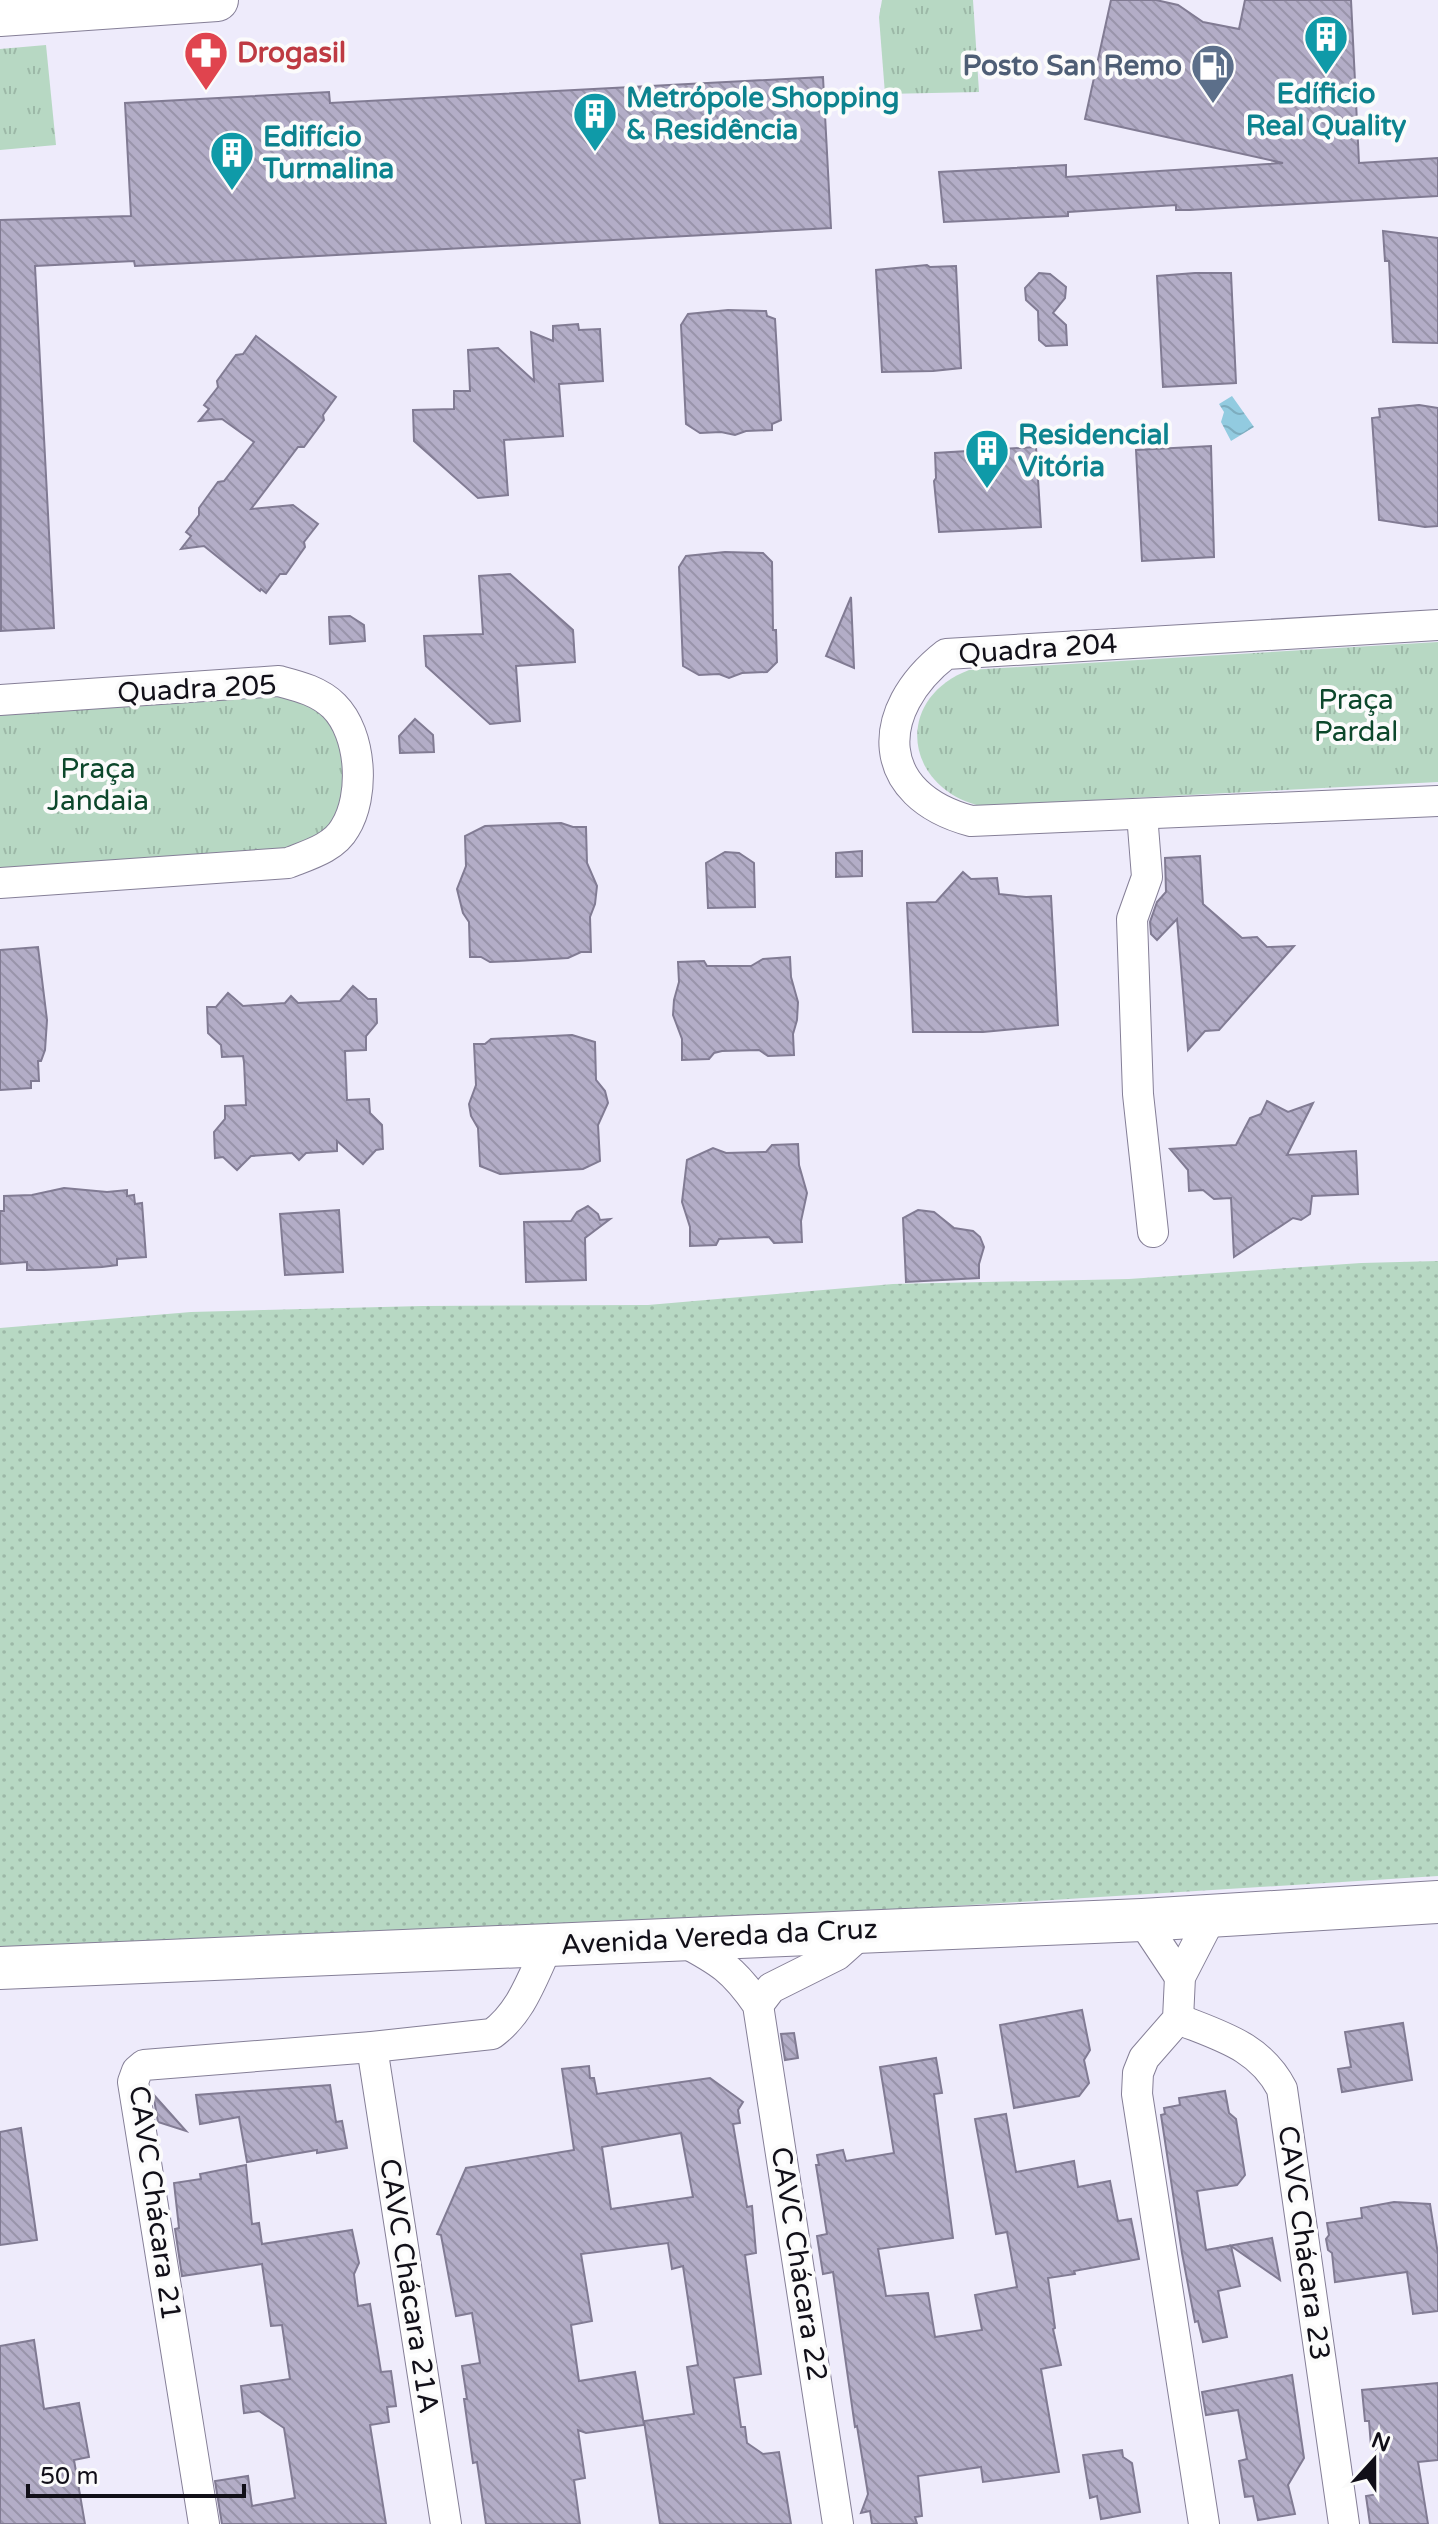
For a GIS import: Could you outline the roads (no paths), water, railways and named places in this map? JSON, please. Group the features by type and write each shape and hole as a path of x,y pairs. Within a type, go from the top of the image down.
{"street":[{"path":"0,15 217,0"},
{"name":"Quadra 204","path":"1438,625 946,654 930,667 898,711 895,753 907,784 921,798 953,816 971,821 1438,801"},
{"name":"Quadra 205","path":"0,700 279,681 308,689 335,707 355,743 358,763 357,793 345,829 324,848 288,863 0,883"},
{"path":"1142,814 1147,877 1132,919 1138,1094 1153,1232"},
{"name":"Avenida Vereda da Cruz","path":"0,1968 1142,1920 1438,1902"},
{"path":"1204,2524 1137,2094 1138,2073 1144,2058 1178,2019 1180,1977 1212,1915"},
{"path":"1142,1920 1180,1977"},
{"path":"758,2005 771,1988 837,1955 865,1930"},
{"name":"CAVC Chácara 22","path":"680,1940 721,1961 742,1981 758,2005 838,2524"},
{"path":"372,2047 492,2034 518,2010 548,1945"},
{"name":"CAVC Chácara 23","path":"1178,2019 1237,2043 1258,2057 1273,2070 1282,2089 1344,2524"},
{"name":"CAVC Chácara 21","path":"204,2524 133,2082 137,2071 144,2065 372,2047"},
{"name":"CAVC Chácara 21A","path":"372,2047 446,2524"}],"water":[{"path":"1232,396 1254,427 1231,441 1221,422 1224,412 1219,404"}],"place":[{"name":"Edíficio Real Quality","path":"1326,76"},
{"name":"Drogasil","path":"206,92"},
{"name":"Posto San Remo","path":"1213,105"},
{"name":"Metrópole Shopping & Residência","path":"595,153"},
{"name":"Edifício Turmalina","path":"232,192"},
{"name":"Residencial Vitória","path":"987,490"}],"park label":[{"name":"Praça Pardal","path":"1356,716"},
{"name":"Praça Jandaia","path":"98,785"}]}
